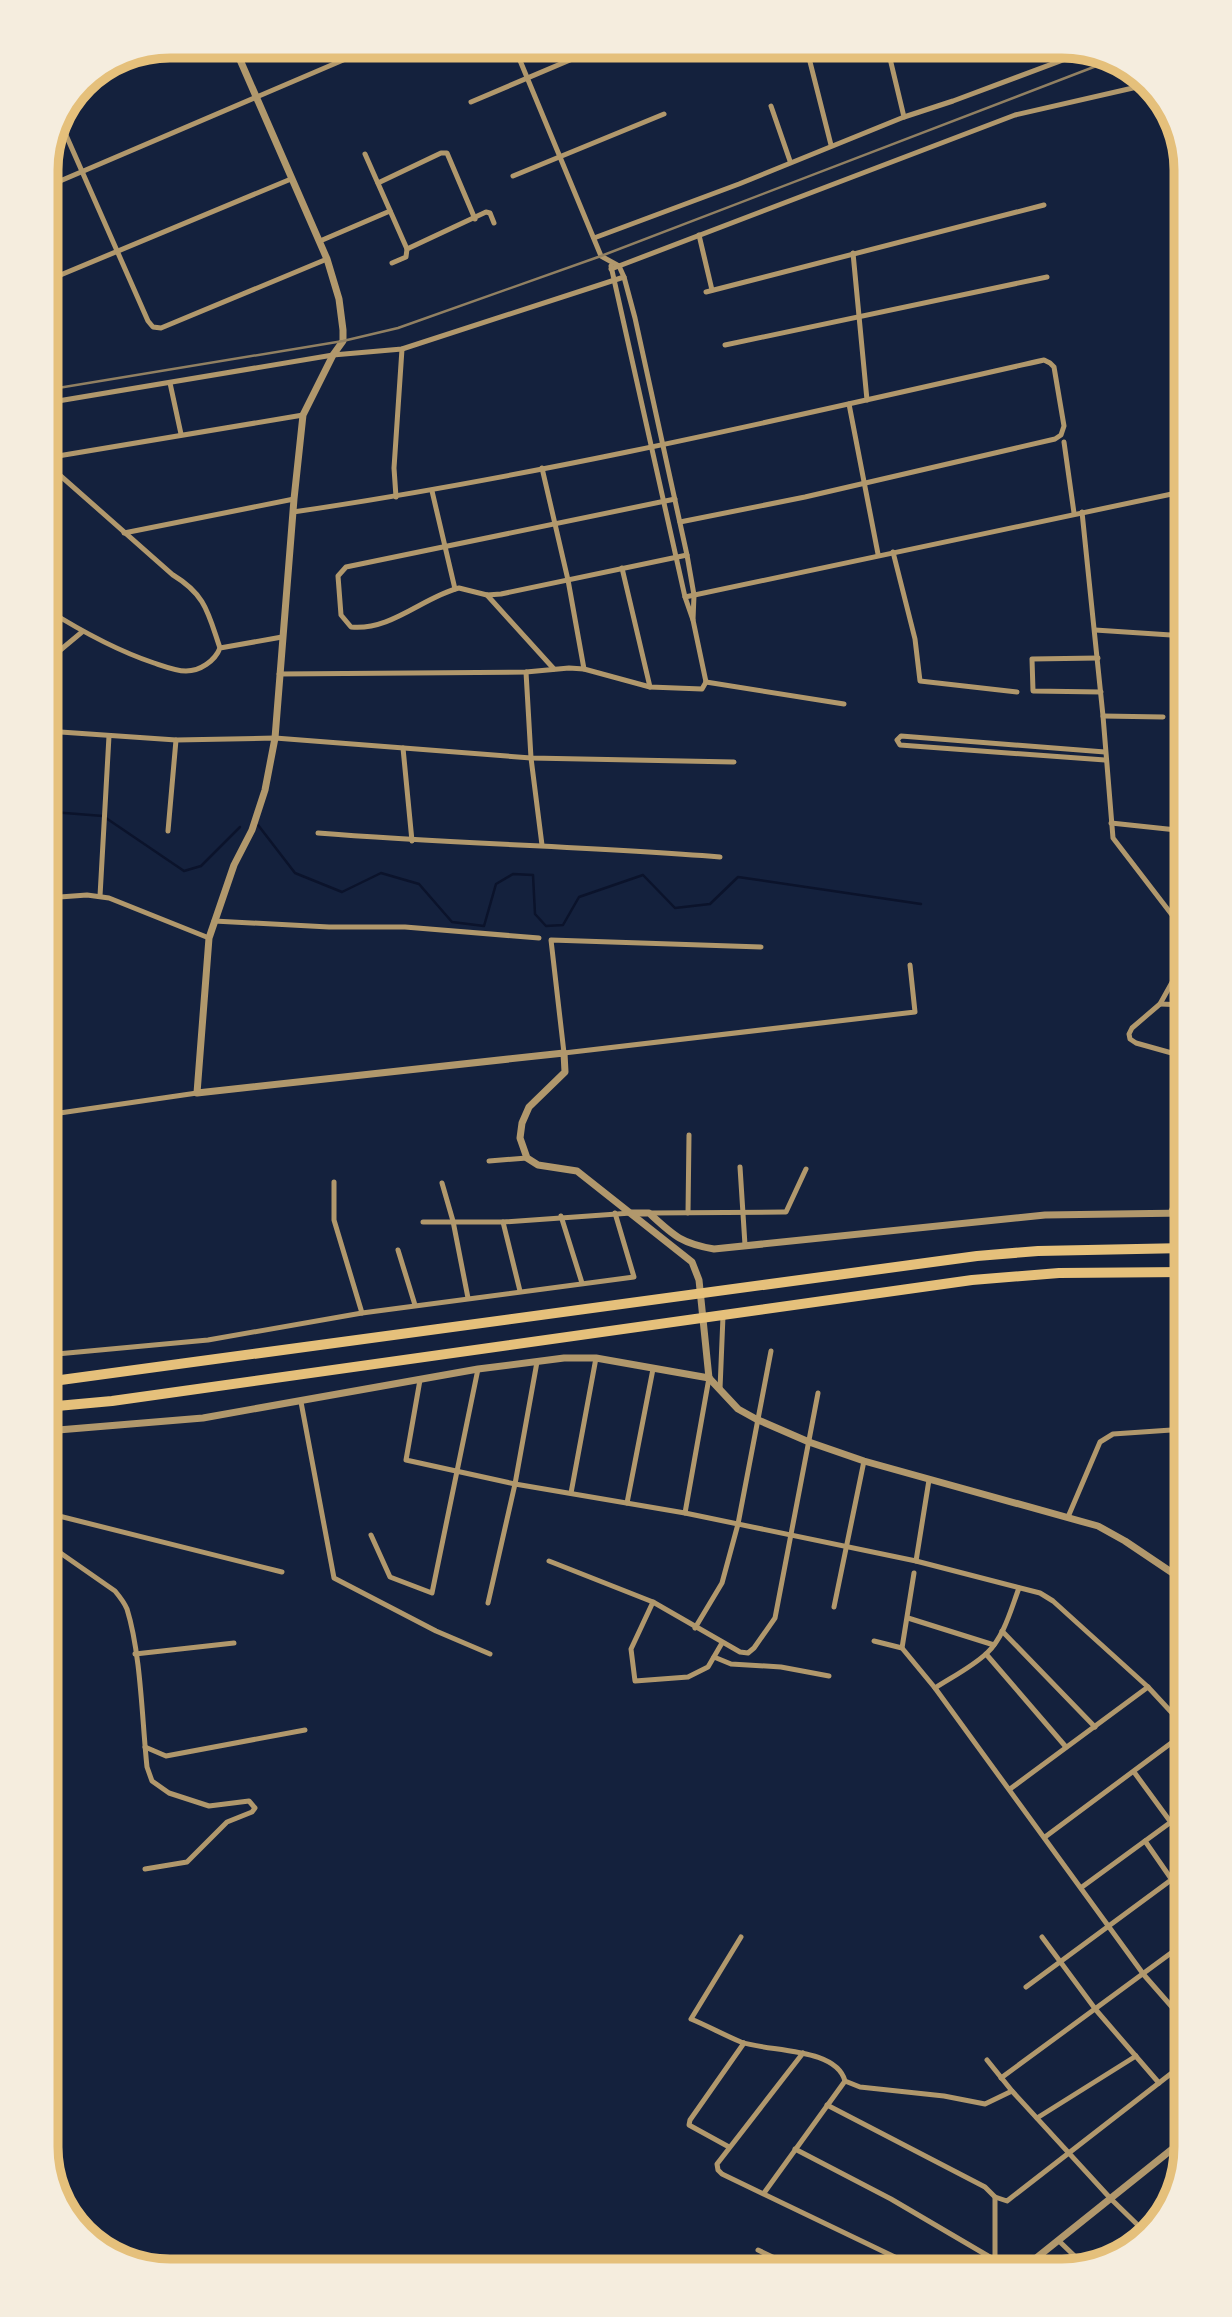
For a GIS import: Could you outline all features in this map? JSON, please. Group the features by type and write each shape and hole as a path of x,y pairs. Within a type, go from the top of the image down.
{"highway":[{"path":"58,1380 977,1256 1038,1251 1174,1248"},
{"path":"58,1406 112,1401 983,1279 1059,1273 1174,1272"}],"street":[{"path":"197,1093 209,938 234,865 265,790 275,738 278,674 303,415 333,355 343,341 339,299 327,259 239,58"},
{"path":"58,182 348,58"},
{"path":"519,58 601,256 619,266 624,277 687,555 694,595 693,620"},
{"path":"471,102 574,58"},
{"path":"809,58 831,145"},
{"path":"890,58 904,117"},
{"path":"594,238 739,184 790,161 904,117 1068,58"},
{"path":"611,269 1015,115 1138,87"},
{"path":"771,106 790,161"},
{"path":"513,176 664,114"},
{"path":"65,133 153,327 161,328 327,259"},
{"path":"378,183 441,153 447,153 475,219"},
{"path":"365,154 407,249 406,257 392,263"},
{"path":"58,276 291,179"},
{"path":"699,235 709,291 1044,205"},
{"path":"320,241 390,211"},
{"path":"407,249 486,212 494,223"},
{"path":"853,253 867,400"},
{"path":"278,674 584,669 650,687 702,689 706,682 693,620 685,597 610,261"},
{"path":"58,401 333,355 402,349 624,277"},
{"path":"725,345 1048,277"},
{"path":"396,497 394,468 402,349"},
{"path":"293,512 432,491 663,444 1044,360 1054,367 1064,426 1061,435 1055,439 864,484 680,522"},
{"path":"170,383 181,434"},
{"path":"849,404 878,555"},
{"path":"58,458 181,434 303,415"},
{"path":"1064,442 1073,513"},
{"path":"542,468 568,580 584,669"},
{"path":"58,471 124,533 196,591 203,601 220,648 218,654 203,667 185,671 137,657 82,632 58,617"},
{"path":"432,491 454,589"},
{"path":"685,597 1174,493"},
{"path":"124,533 294,499"},
{"path":"554,670 487,595 467,588 454,589 386,622 363,629 351,627 341,615 338,576 346,567 675,499"},
{"path":"1082,512 1098,658 1113,838 1174,913"},
{"path":"893,552 915,639 920,681 1017,692"},
{"path":"487,595 687,555"},
{"path":"622,568 650,687"},
{"path":"1095,630 1174,635"},
{"path":"58,652 82,632"},
{"path":"220,648 282,637"},
{"path":"1098,658 1032,659 1033,691 1101,692"},
{"path":"527,672 531,758 542,845"},
{"path":"706,682 844,704"},
{"path":"1103,716 1163,717"},
{"path":"58,732 176,740 275,738 531,758 734,762"},
{"path":"100,897 109,736"},
{"path":"1105,752 901,736 897,740 900,745 1105,760"},
{"path":"168,831 176,740"},
{"path":"403,748 412,841"},
{"path":"1111,823 1174,830"},
{"path":"318,833 412,841 542,845 720,857"},
{"path":"58,898 100,897 209,938"},
{"path":"214,921 329,927 405,927 539,938"},
{"path":"527,1158 520,1138 522,1122 529,1107 565,1072 551,940 761,947"},
{"path":"58,1113 197,1093 915,1012 910,964"},
{"path":"1174,975 1160,1004 1132,1028 1129,1034 1136,1044 1174,1054"},
{"path":"1160,1004 1174,1005"},
{"path":"688,1213 689,1135"},
{"path":"489,1161 527,1158 538,1165 577,1171 692,1262 697,1270 709,1378 685,1513"},
{"path":"740,1167 745,1245"},
{"path":"423,1222 503,1222 615,1213 786,1212 806,1169"},
{"path":"334,1182 334,1220 362,1312"},
{"path":"442,1183 453,1221 468,1298"},
{"path":"1170,1213 1174,1205"},
{"path":"58,1354 208,1340 362,1312 634,1277 615,1213"},
{"path":"649,1213 678,1239 695,1246 714,1249 1045,1215 1174,1213"},
{"path":"562,1216 582,1283"},
{"path":"503,1222 520,1291"},
{"path":"398,1251 415,1305"},
{"path":"720,1389 723,1316"},
{"path":"695,1628 722,1583 738,1524 771,1351"},
{"path":"58,1430 203,1418 478,1369 564,1358 596,1358 709,1378 728,1401 757,1419 810,1442 864,1461 1068,1517 1113,1533 1174,1575"},
{"path":"571,1493 596,1358"},
{"path":"488,1603 537,1362"},
{"path":"627,1503 653,1368"},
{"path":"371,1535 390,1577 432,1593 459,1472 478,1369"},
{"path":"420,1380 405,1460 514,1484 685,1513 916,1561 1040,1593 1053,1601 1148,1687 1174,1716"},
{"path":"549,1561 653,1602 740,1653 748,1653 775,1618 818,1393"},
{"path":"301,1402 334,1578 436,1631 491,1654"},
{"path":"1068,1517 1100,1442 1106,1437 1113,1434 1174,1430"},
{"path":"834,1607 864,1461"},
{"path":"916,1561 929,1480"},
{"path":"58,1516 282,1572"},
{"path":"58,1550 122,1599 127,1609 135,1654 147,1767 152,1781 170,1793 209,1806 249,1801 255,1808 252,1812 227,1822 187,1862 145,1869"},
{"path":"902,1648 914,1573"},
{"path":"935,1688 986,1654 994,1645 1019,1588"},
{"path":"653,1602 631,1649 635,1681 688,1677 708,1667 722,1643"},
{"path":"908,1618 994,1645"},
{"path":"1002,1630 1095,1727"},
{"path":"874,1641 902,1648 935,1688 1144,1975 1174,2008"},
{"path":"135,1654 234,1643"},
{"path":"986,1654 1066,1747"},
{"path":"714,1657 731,1664 781,1667 829,1676"},
{"path":"1010,1789 1148,1687"},
{"path":"145,1747 166,1756 305,1730"},
{"path":"1045,1837 1174,1740"},
{"path":"1134,1772 1174,1826"},
{"path":"1082,1887 1171,1822"},
{"path":"1026,1987 1172,1880 1145,1841"},
{"path":"741,1937 691,2019 744,2043 821,2057 844,2074 845,2081 764,2193"},
{"path":"1042,1937 1096,2010 1159,2083"},
{"path":"1001,2078 1174,1951"},
{"path":"729,2147 689,2125 744,2043"},
{"path":"803,2053 729,2147 717,2164 718,2170 898,2259"},
{"path":"1037,2118 1136,2056"},
{"path":"987,2060 1012,2091 1140,2228"},
{"path":"827,2105 985,2187 995,2197 1007,2201 1174,2071"},
{"path":"845,2081 860,2087 944,2096 985,2104 1012,2091"},
{"path":"1036,2259 1174,2148"},
{"path":"795,2149 891,2199 993,2259"},
{"path":"995,2197 995,2259"},
{"path":"1059,2241 1076,2258"},
{"path":"758,2250 776,2259"}],"waterway":[{"path":"58,812 103,816 184,871 201,866 240,827"},
{"path":"258,825 295,873 342,892 381,873 419,884 452,922 484,926 496,884 513,874 533,875 535,914 546,926 563,925 579,897 643,875 675,908 710,904 738,877 921,904"}],"railway":[{"path":"58,388 343,341 398,328 601,256 1100,65"}]}
